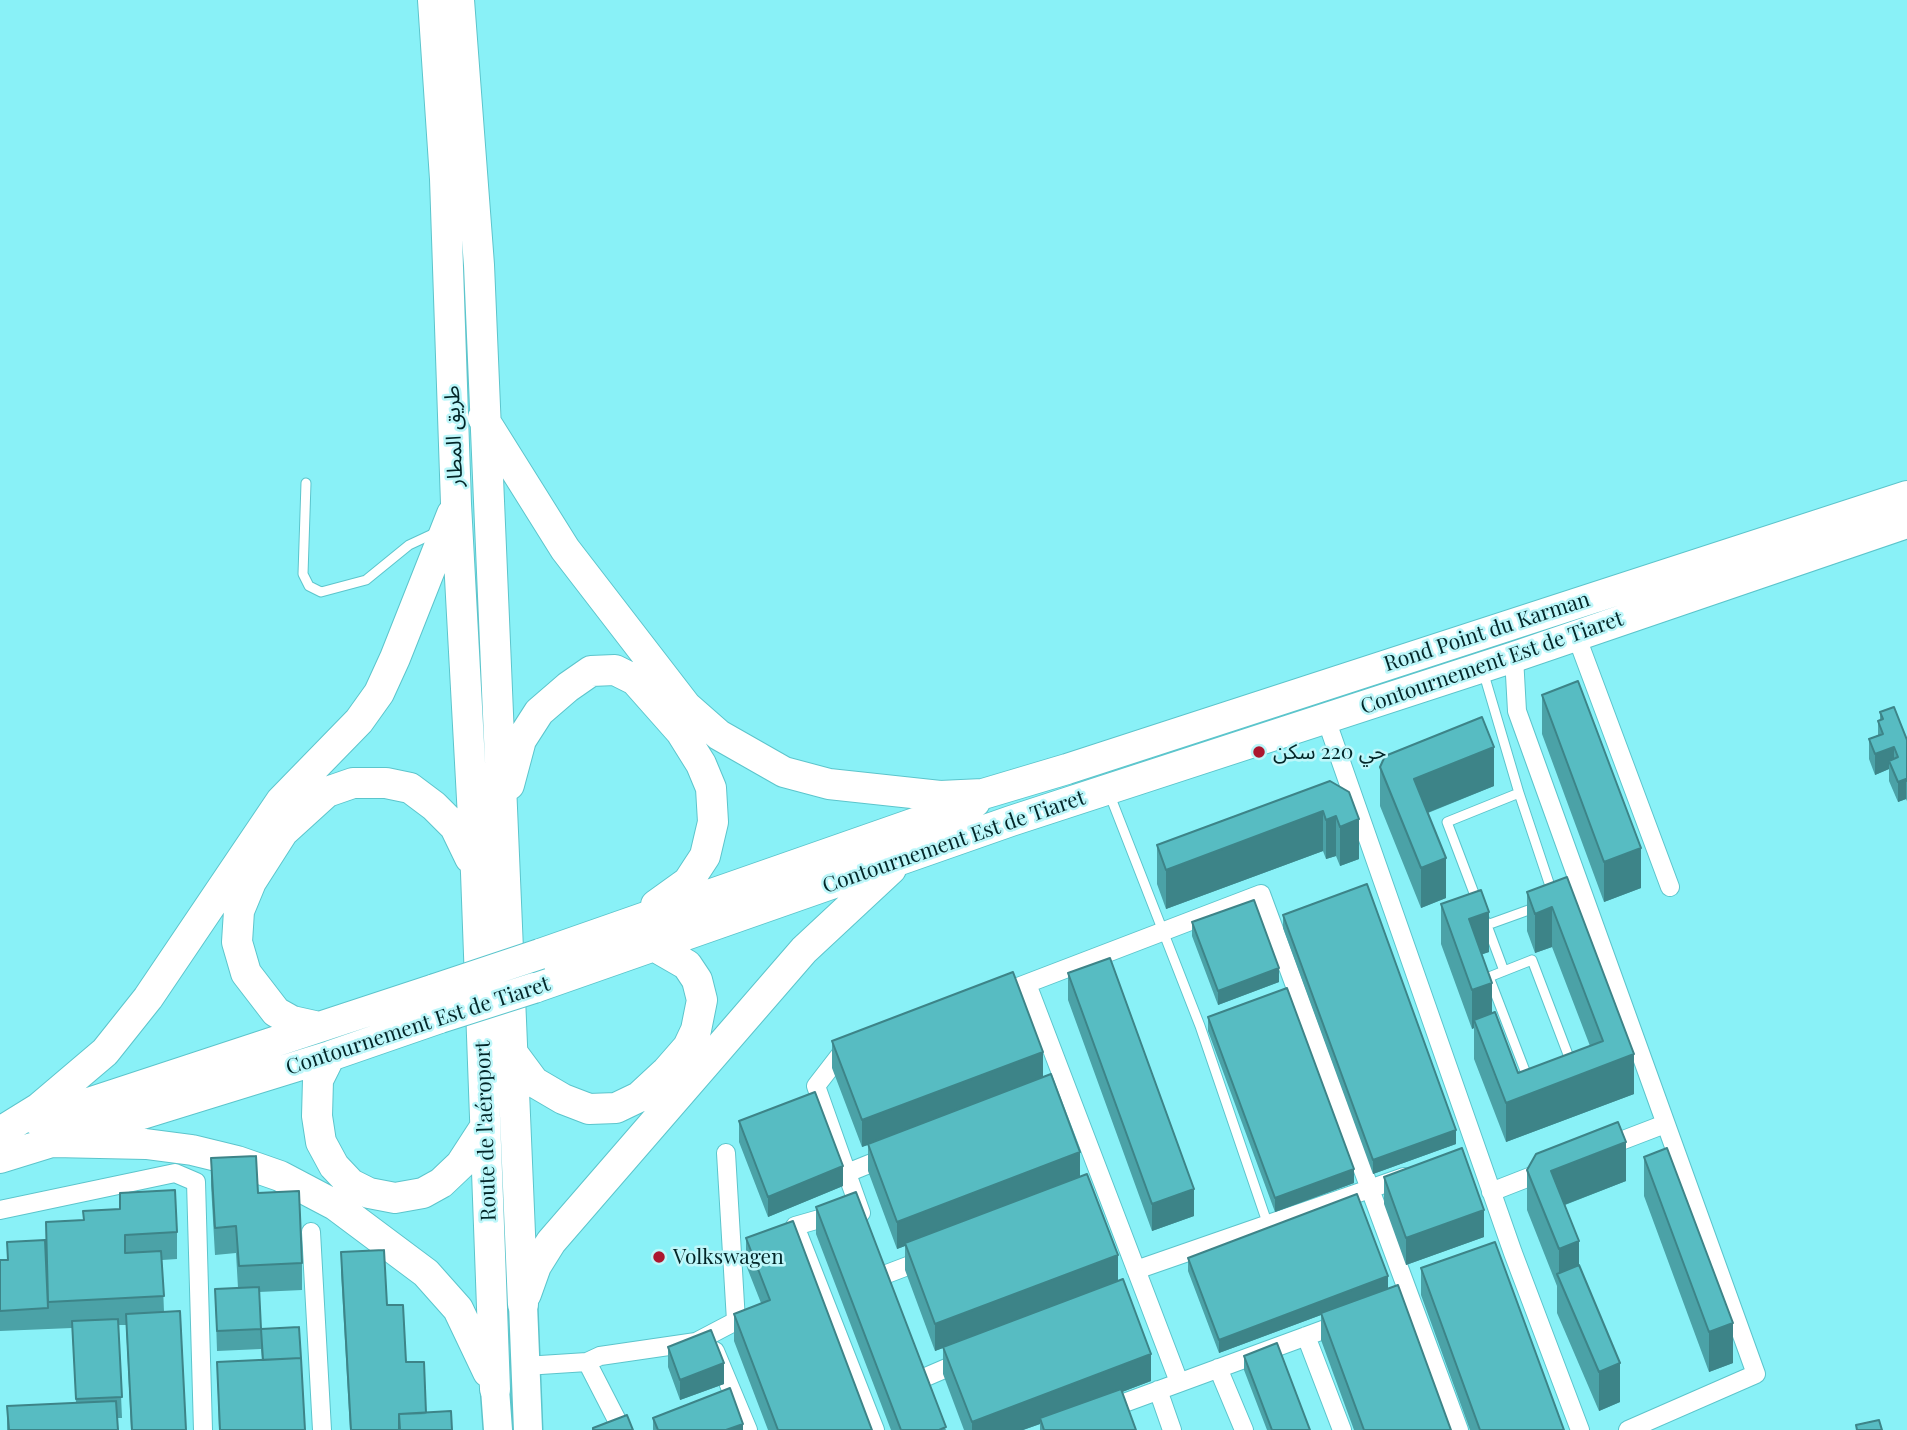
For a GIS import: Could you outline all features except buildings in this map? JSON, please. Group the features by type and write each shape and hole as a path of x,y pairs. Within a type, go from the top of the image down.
{"highway":[{"name":"طريق المطار","path":"433,0 446,179 452,396 451,517 476,873"},
{"name":"طريق المطار","path":"459,0 479,265 501,812"},
{"path":"452,396 483,407 550,529 686,706 719,735 746,752 784,772 830,784 940,796 983,794 1067,769"},
{"name":"Rond Point du Karman","path":"1067,769 1907,496"},
{"path":"0,1132 39,1108 104,1052 148,998 281,801 359,721 379,693 396,658 451,517"},
{"name":"Contournement Est de Tiaret","path":"0,1158 330,1056 1108,789 1514,657 1907,523"},
{"path":"501,812 521,740 540,712 591,671 615,670 635,680 681,732 701,764 711,788 713,822 705,856 688,882 620,928"},
{"name":"Contournement Est de Tiaret","path":"0,1132 620,928 1067,769"},
{"path":"319,1027 292,1021 276,1012 246,974 237,942 239,911 251,882 283,832 305,809 327,792 353,783 386,783 410,788 434,806 455,827 476,873"},
{"name":"Route de l'aéroport","path":"501,812 514,1055 523,1304"},
{"path":"523,1304 536,1266 551,1242 804,950 902,859"},
{"name":"Route de l'aéroport","path":"476,873 495,1389"},
{"path":"514,1055 534,1082 563,1100 589,1109 616,1108 639,1097 667,1071 688,1046 696,1030 702,1000 697,980 687,965 654,946"},
{"path":"330,1056 318,1080 317,1116 321,1142 334,1166 351,1184 369,1193 395,1198 423,1194 441,1183 461,1164 485,1128"},
{"path":"54,1142 133,1143 192,1150 237,1161 280,1176 335,1205 426,1273 458,1309 495,1389"},
{"path":"488,1189 518,1187"}],"main road":[{"path":"523,1304 528,1430"},
{"path":"495,1389 498,1430"}],"street":[{"path":"1576,635 1670,887"},
{"path":"1514,657 1517,711 1756,1374 1628,1430"},
{"path":"1326,719 1471,1153 1491,1192 1507,1256 1580,1430"},
{"path":"977,1003 1261,894 1369,1190 1403,1301 1459,1430"},
{"path":"1027,984 1058,1086 1136,1283 1179,1382"},
{"path":"865,1045 841,1055 816,1086 867,1230"},
{"path":"1591,1153 1665,1124"},
{"path":"847,1173 911,1147"},
{"path":"525,1366 587,1362 600,1356 696,1342 736,1321 726,1153"},
{"path":"1491,1192 1566,1163"},
{"path":"0,1210 174,1172 196,1182 203,1430"},
{"path":"1136,1283 1268,1225 1417,1173"},
{"path":"859,1208 795,1226 875,1430"},
{"path":"311,1232 322,1430"},
{"path":"876,1252 886,1282 949,1250"},
{"path":"1403,1301 1432,1289"},
{"path":"1088,1417 1357,1317"},
{"path":"710,1335 748,1430"},
{"path":"1306,1336 1342,1430"},
{"path":"921,1379 982,1353"},
{"path":"587,1362 622,1430"},
{"path":"1218,1368 1244,1430"},
{"path":"1158,1390 1172,1430"}],"lane":[{"path":"306,483 303,574 309,586 321,592 366,580 409,545 451,517"},
{"path":"1482,667 1519,793 1555,900 1486,925"},
{"path":"1108,789 1200,1026 1268,1225"},
{"path":"1504,971 1447,822 1519,793"},
{"path":"1532,960 1576,1073 1532,1089 1489,977 1504,971 1532,960"}],"place":[{"name":"حي 220 سكن","path":"1259,752"},
{"name":"Volkswagen","path":"659,1257"}]}
